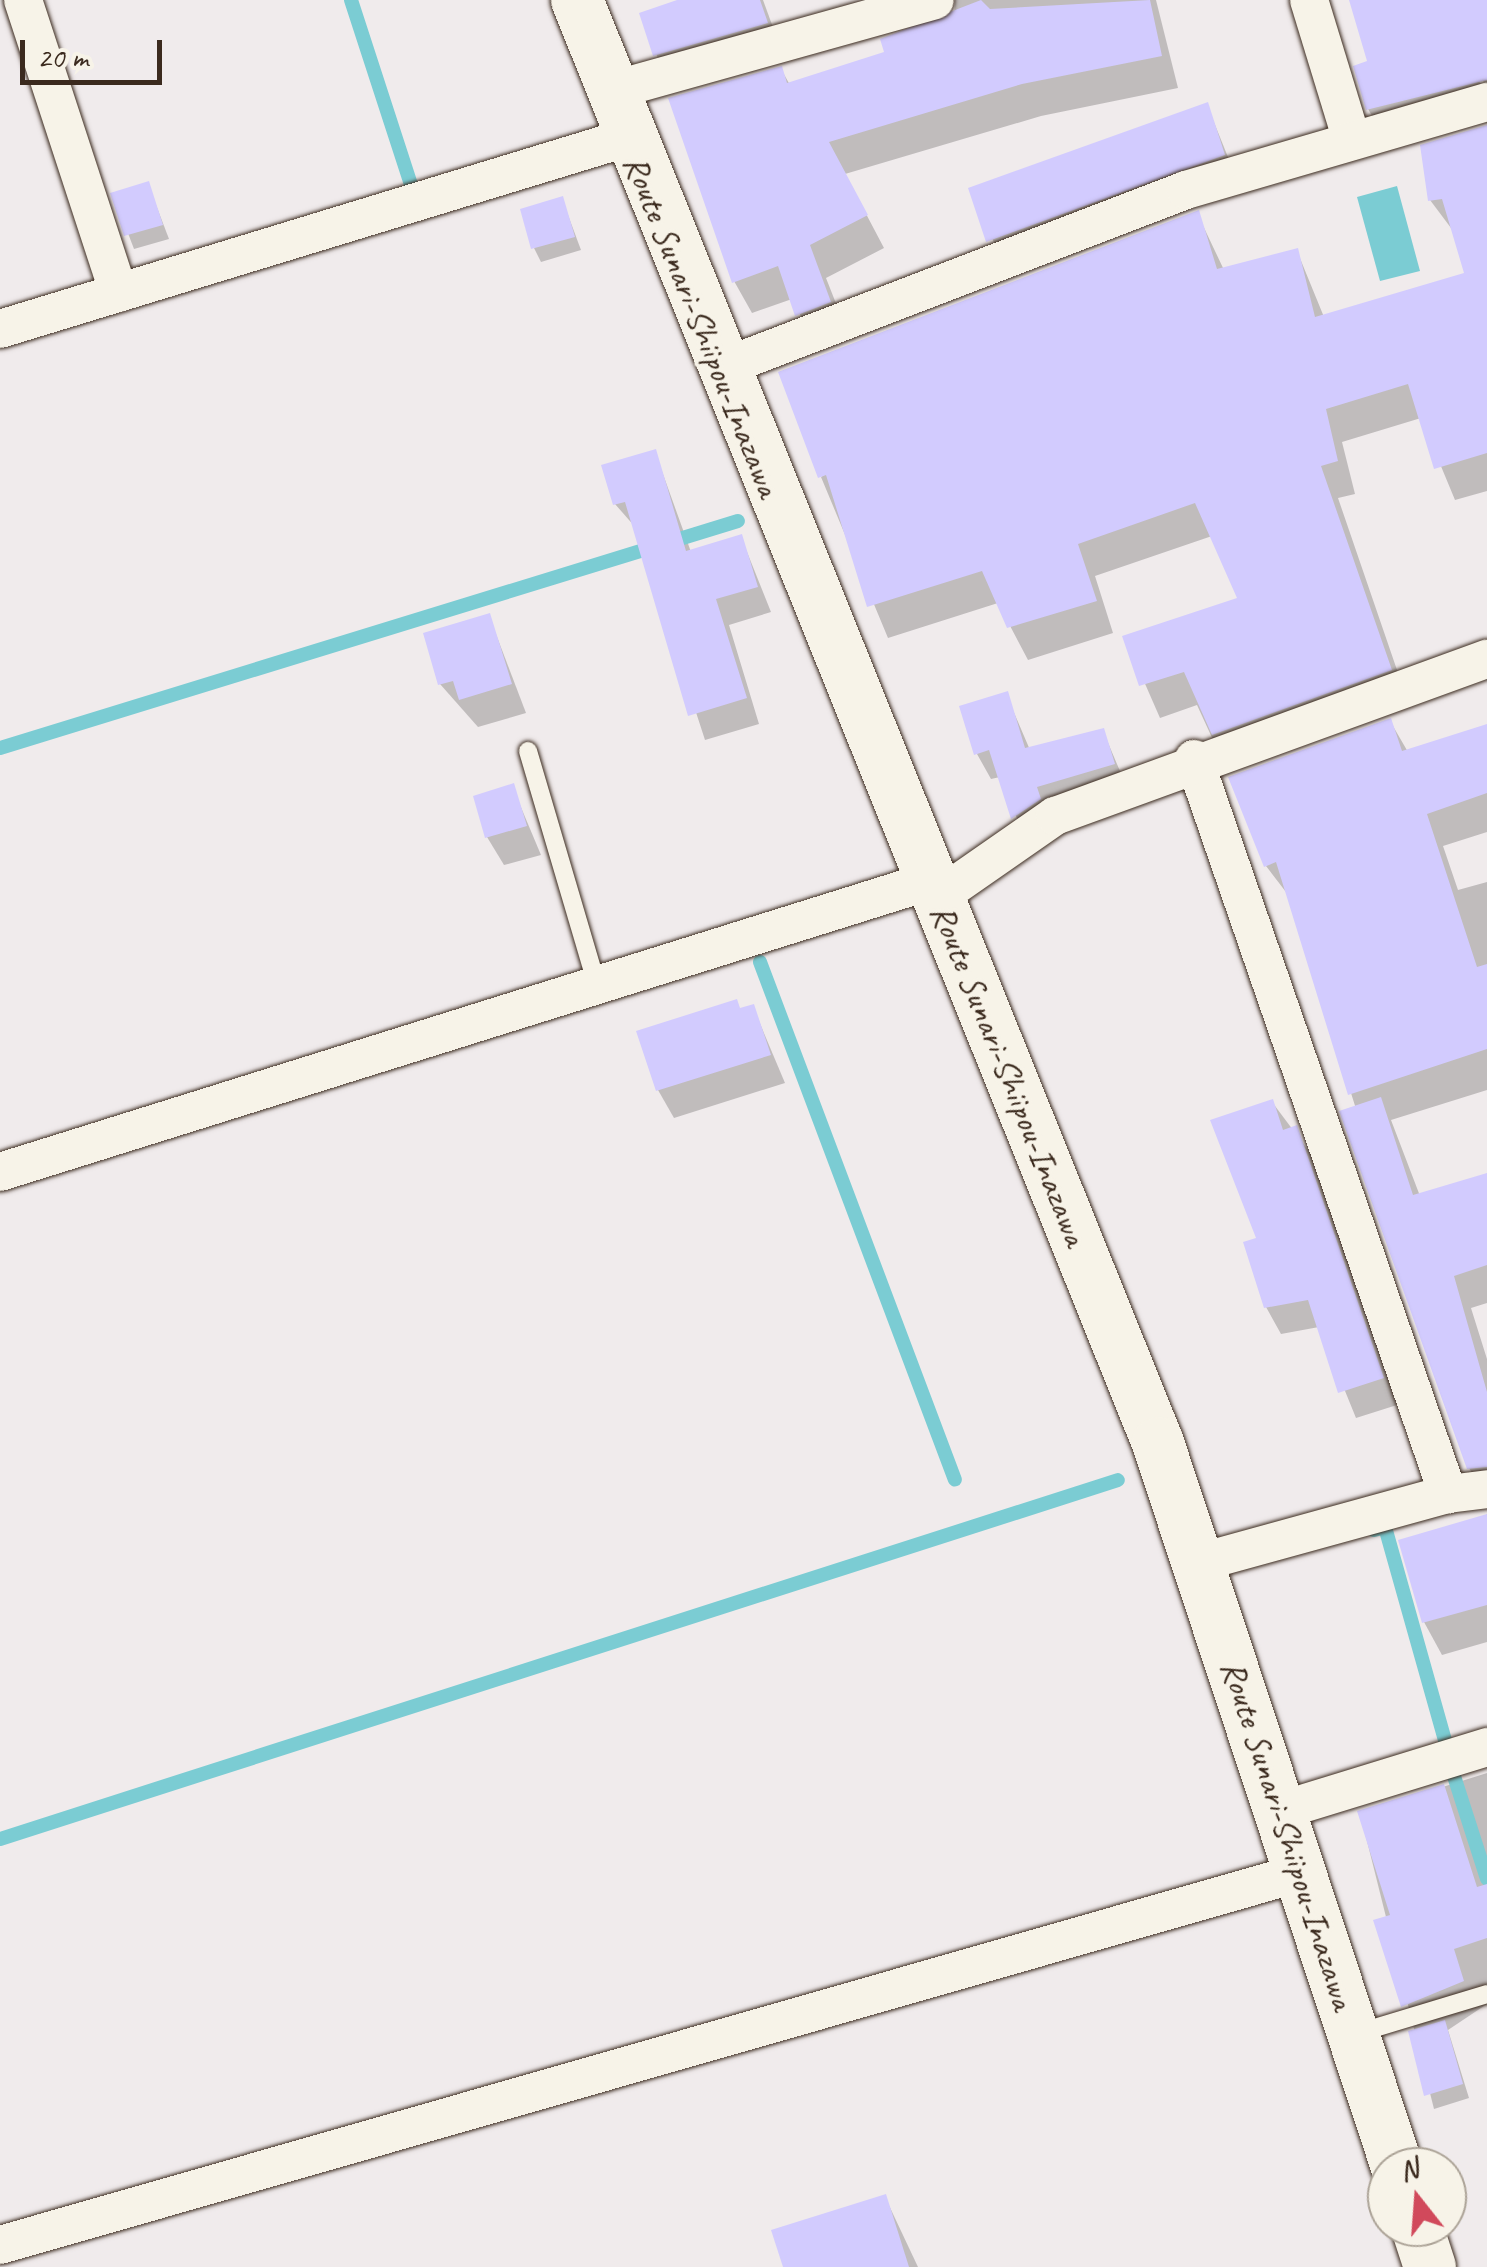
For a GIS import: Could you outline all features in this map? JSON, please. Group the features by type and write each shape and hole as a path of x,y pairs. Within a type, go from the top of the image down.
{"main road":[{"name":"Route Sunari-Shiipou-Inazawa","path":"577,0 618,115 719,368 934,890 1201,1562 1390,2147"}],"street":[{"path":"24,0 119,293"},
{"path":"0,330 119,293 935,0"},
{"path":"1309,0 1352,142"},
{"path":"719,368 1006,254 1487,102"},
{"path":"0,1172 597,985 934,890 1054,816 1194,759 1487,659"},
{"path":"1194,759 1448,1494"},
{"path":"1201,1562 1448,1494 1487,1489"},
{"path":"1279,1811 1487,1748"},
{"path":"0,2244 1299,1873"}],"lane":[{"path":"528,751 597,985"},
{"path":"1353,2034 1487,1994"}],"water":[{"path":"1397,186 1420,271 1380,281 1357,197"}],"building":[{"path":"677,0 760,0 768,23 653,56 639,13"},
{"path":"981,0 990,9 1150,0 1162,56 1022,84 829,142 868,215 810,245 831,302 795,316 778,266 732,283 668,98 782,66 787,83 884,52 880,39"},
{"path":"1349,0 1487,0 1487,80 1366,110 1353,66 1367,61"},
{"path":"1208,102 1225,155 986,242 968,188"},
{"path":"1487,125 1487,453 1434,469 1408,384 1326,409 1338,461 1321,466 1392,670 1212,735 1184,672 1139,686 1122,636 1237,598 1195,503 1078,544 1097,601 1007,628 982,571 867,607 826,475 818,478 778,372 1199,210 1217,269 1298,248 1315,317 1464,273 1442,199 1428,201 1420,145"},
{"path":"149,181 163,225 124,236 110,193"},
{"path":"563,196 575,237 531,249 520,209"},
{"path":"656,449 686,551 742,534 758,587 716,599 747,698 688,716 625,502 613,505 601,465"},
{"path":"490,613 512,684 459,700 453,681 438,685 423,633"},
{"path":"1008,691 1025,748 1104,728 1115,764 1037,787 1041,799 1011,819 989,750 974,755 959,706"},
{"path":"1391,718 1402,751 1487,724 1487,793 1427,814 1477,967 1487,964 1487,1049 1348,1095 1276,862 1264,867 1228,777"},
{"path":"514,783 527,826 485,838 473,796"},
{"path":"737,999 740,1008 754,1004 771,1055 656,1091 636,1031"},
{"path":"1381,1097 1413,1195 1487,1173 1487,1265 1454,1276 1487,1392 1487,1467 1467,1469 1339,1111"},
{"path":"1273,1099 1283,1130 1297,1125 1384,1378 1338,1393 1308,1300 1264,1308 1243,1242 1256,1238 1210,1120"},
{"path":"1487,1514 1487,1605 1422,1623 1398,1540"},
{"path":"1444,1784 1477,1887 1487,1884 1487,1938 1454,1949 1464,1981 1401,2007 1373,1920 1390,1915 1357,1811"},
{"path":"1445,2020 1463,2084 1424,2096 1408,2031"},
{"path":"886,2194 909,2267 783,2267 771,2230"}],"waterway":[{"path":"351,0 413,191"},
{"path":"0,748 738,521"},
{"path":"760,962 955,1480"},
{"path":"0,1839 1118,1480"},
{"path":"1374,1530 1385,1527 1447,1747"},
{"path":"1453,1773 1487,1879"}]}
